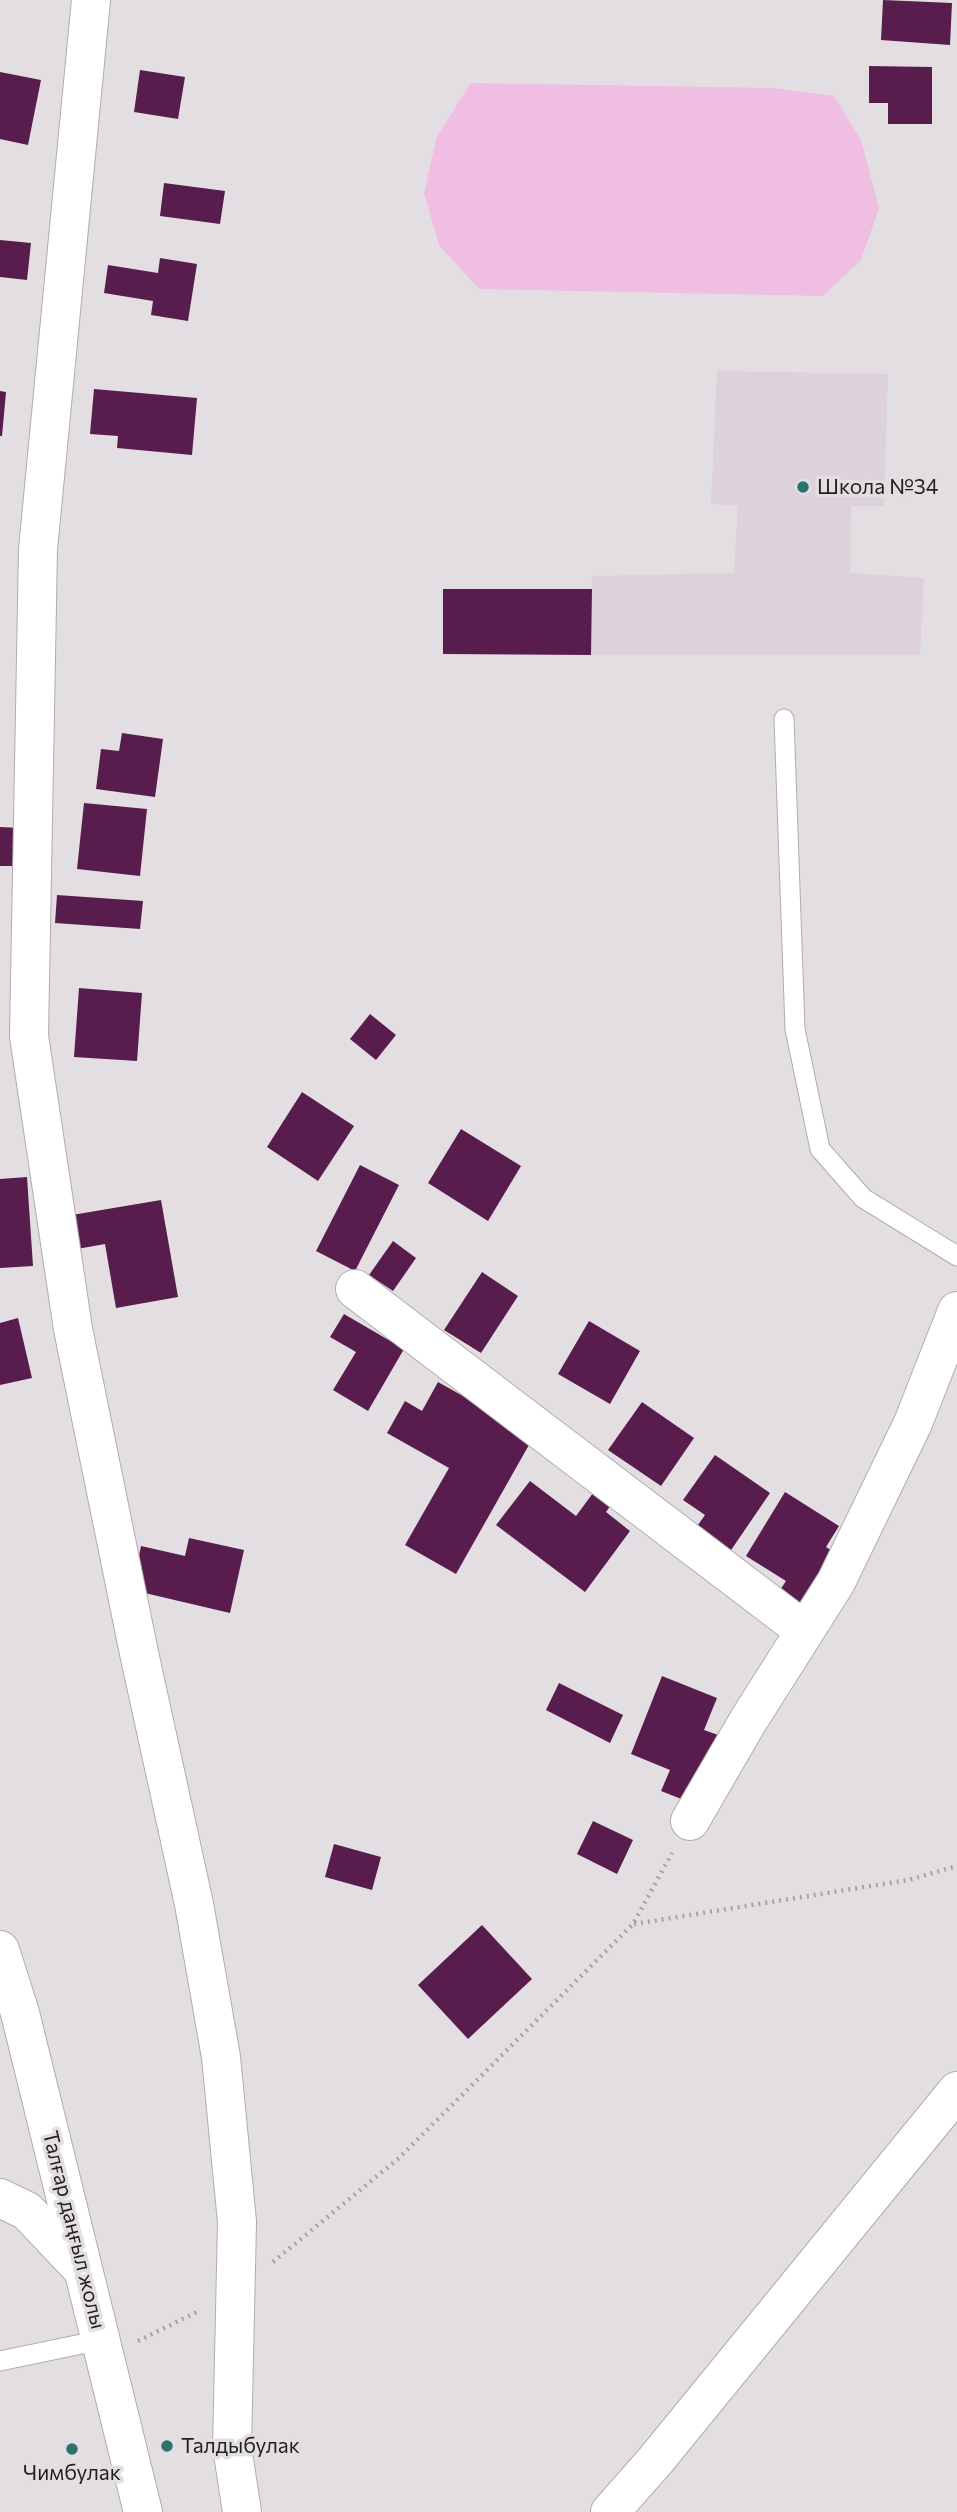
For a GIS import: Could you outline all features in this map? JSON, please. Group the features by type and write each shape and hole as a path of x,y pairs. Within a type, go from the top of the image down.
{"street":[{"path":"91,0 38,549 29,1036 74,1329 138,1653 194,1904 221,2057 237,2221 232,2447 242,2512"},
{"path":"355,1289 805,1631"},
{"path":"690,1821 748,1721 836,1582 913,1423 957,1311"},
{"name":"Талғар даңғыл жолы","path":"0,1950 20,2013 143,2512"},
{"path":"610,2512 664,2450 957,2091"},
{"path":"0,2198 27,2211 83,2270"}],"lane":[{"path":"784,719 795,1029 820,1149 863,1198 957,1256"},
{"path":"0,2361 104,2349"}],"path":[{"path":"104,2349 235,2293 399,2158 633,1924 690,1821"},
{"path":"633,1924 908,1880 957,1866"}],"shaded area":[{"path":"471,83 773,88 834,96 861,140 879,208 861,260 823,296 479,289 439,245 424,193 437,136"},
{"path":"717,371 888,374 884,506 851,506 850,573 924,578 920,655 591,655 592,576 734,573 738,506 711,504"}],"building":[{"path":"883,0 952,3 950,45 881,40"},
{"path":"869,66 932,67 932,124 888,124 888,103 869,103"},
{"path":"140,70 185,77 178,119 134,112"},
{"path":"0,72 41,80 28,145 0,139"},
{"path":"164,183 225,191 220,224 160,216"},
{"path":"0,240 31,243 27,280 0,277"},
{"path":"160,258 197,264 188,321 151,315 153,301 104,293 108,265 158,273"},
{"path":"94,389 197,398 192,455 117,448 118,436 90,434"},
{"path":"0,391 6,392 2,436 0,436"},
{"path":"443,589 592,589 591,655 443,654"},
{"path":"122,733 163,739 155,797 96,789 101,749 119,751"},
{"path":"84,803 147,809 140,876 77,869"},
{"path":"0,827 21,828 21,866 0,866"},
{"path":"57,895 143,901 140,929 55,923"},
{"path":"79,988 142,993 137,1061 74,1057"},
{"path":"370,1014 396,1035 376,1060 350,1039"},
{"path":"302,1092 354,1126 318,1181 267,1147"},
{"path":"461,1129 521,1166 488,1221 428,1183"},
{"path":"360,1165 399,1185 355,1271 316,1251"},
{"path":"27,1177 33,1266 0,1268 0,1179"},
{"path":"161,1200 178,1297 116,1308 105,1244 77,1249 72,1215"},
{"path":"393,1241 416,1258 393,1291 369,1275"},
{"path":"482,1272 518,1296 481,1353 444,1330"},
{"path":"344,1314 404,1349 368,1411 333,1390 356,1352 330,1337"},
{"path":"18,1318 32,1378 0,1385 0,1323"},
{"path":"589,1321 640,1351 610,1404 558,1374"},
{"path":"438,1382 534,1436 456,1574 405,1545 449,1468 387,1433 405,1401 422,1411"},
{"path":"642,1402 694,1438 661,1486 608,1450"},
{"path":"715,1455 770,1493 727,1556 693,1532 705,1515 683,1500"},
{"path":"530,1481 576,1516 596,1489 613,1502 606,1512 630,1531 585,1592 496,1525"},
{"path":"785,1492 839,1526 826,1547 837,1554 803,1609 778,1593 786,1581 746,1556"},
{"path":"189,1538 244,1550 230,1613 132,1590 141,1546 185,1556"},
{"path":"662,1676 717,1698 704,1730 721,1736 694,1804 661,1791 670,1770 631,1754"},
{"path":"559,1683 623,1715 610,1743 546,1710"},
{"path":"593,1821 633,1840 617,1874 577,1854"},
{"path":"334,1844 381,1857 372,1890 325,1877"},
{"path":"482,1925 532,1979 468,2039 418,1985"}],"place":[{"name":"Школа №34","path":"803,487"},
{"name":"Талдыбулак","path":"167,2446"},
{"name":"Чимбулак","path":"72,2449"}]}
